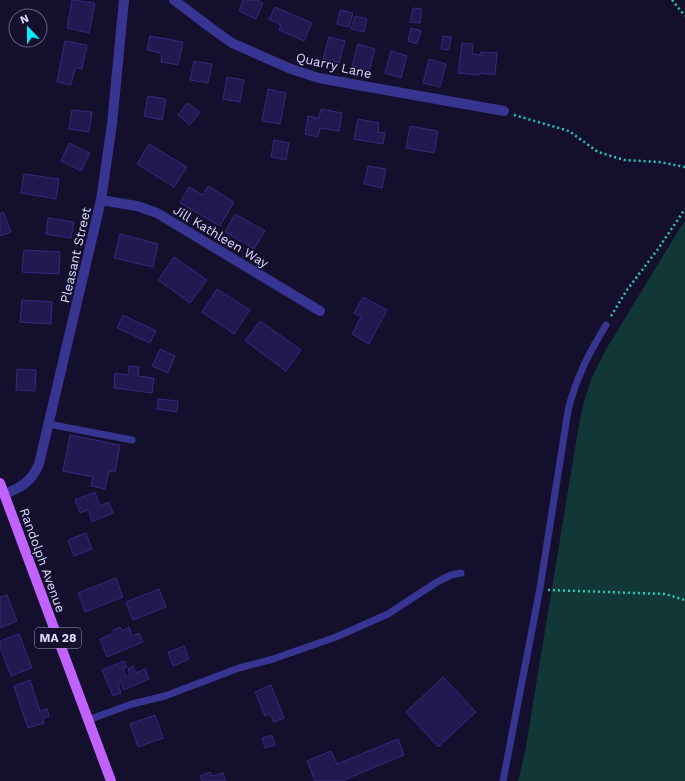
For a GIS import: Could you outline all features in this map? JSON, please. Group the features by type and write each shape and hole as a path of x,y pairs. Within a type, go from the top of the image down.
{"main road":[{"name":"Randolph Avenue","path":"0,482 111,781"}],"street":[{"name":"Pleasant Street","path":"4,494 21,488 33,477 39,464 101,200 112,124 124,0"},
{"name":"Quarry Lane","path":"174,0 224,38 298,71 335,81 504,111"},
{"name":"Jill Kathleen Way","path":"101,200 137,206 157,213 320,311"}],"lane":[{"path":"503,781 540,588 565,425 571,399 583,366 606,325"},
{"path":"48,424 132,440"},
{"path":"88,720 132,704 164,696 239,668 273,659 336,637 388,614 437,582 451,575 462,573"}],"path":[{"path":"672,0 685,16"},
{"path":"504,111 519,117 569,131 598,152 624,160 659,162 685,167"},
{"path":"606,325 627,290 685,209"},
{"path":"540,588 556,591 665,594 685,600"}],"green space":[{"path":"685,220 685,781 518,781 525,752 584,401 593,375 605,351"}],"building":[{"path":"72,0 95,3 89,33 67,28"},
{"path":"243,0 257,0 263,3 256,19 239,11"},
{"path":"275,7 312,23 304,41 279,30 281,25 269,19"},
{"path":"413,8 422,9 420,23 410,22"},
{"path":"340,10 353,13 349,27 337,24"},
{"path":"355,16 367,19 364,32 351,29"},
{"path":"411,28 421,31 417,44 408,41"},
{"path":"150,36 183,42 178,65 161,62 162,53 147,50"},
{"path":"443,36 451,37 449,50 441,49"},
{"path":"329,37 345,41 339,63 323,59"},
{"path":"65,41 87,45 82,69 75,68 71,85 57,82"},
{"path":"462,43 473,44 472,54 481,55 481,52 497,53 495,75 458,73"},
{"path":"358,44 375,49 369,71 352,66"},
{"path":"391,51 407,56 401,78 385,73"},
{"path":"429,59 446,64 440,87 423,83"},
{"path":"194,61 212,64 208,83 190,80"},
{"path":"227,77 244,80 240,102 223,99"},
{"path":"268,89 286,93 280,124 262,121"},
{"path":"148,96 166,99 162,120 144,116"},
{"path":"187,103 200,112 190,125 178,115"},
{"path":"321,109 342,113 339,131 320,128 318,137 305,134 308,116 319,118"},
{"path":"72,110 92,112 89,132 69,129"},
{"path":"358,119 379,123 378,132 385,133 383,144 354,139"},
{"path":"410,126 438,131 434,153 406,148"},
{"path":"274,140 289,143 286,160 271,157"},
{"path":"69,143 90,153 81,171 61,161"},
{"path":"149,144 187,167 174,187 137,164"},
{"path":"368,166 386,169 382,188 364,184"},
{"path":"24,174 59,179 56,199 21,193"},
{"path":"208,186 234,202 220,226 180,203 189,187 203,195"},
{"path":"3,212 11,232 0,236 0,214"},
{"path":"235,214 265,231 254,249 225,232"},
{"path":"48,218 74,222 71,238 46,234"},
{"path":"120,234 158,244 153,267 114,258"},
{"path":"24,250 60,252 59,274 22,272"},
{"path":"174,257 207,280 190,303 158,280"},
{"path":"217,289 250,310 234,334 202,312"},
{"path":"363,297 387,310 369,344 352,334 361,317 354,313"},
{"path":"22,300 52,302 51,324 20,322"},
{"path":"123,315 156,331 150,343 117,328"},
{"path":"260,321 301,350 286,371 245,341"},
{"path":"160,349 175,356 168,373 152,366"},
{"path":"129,366 139,367 138,376 154,378 152,393 114,388 115,373 128,375"},
{"path":"17,369 36,370 35,391 16,390"},
{"path":"158,399 178,401 177,412 157,409"},
{"path":"70,435 120,445 115,472 109,471 105,489 91,486 93,477 63,471"},
{"path":"95,492 100,506 109,502 113,513 92,522 88,510 80,513 75,500"},
{"path":"86,533 92,549 74,556 68,540"},
{"path":"116,578 123,597 85,612 78,593"},
{"path":"159,589 166,607 133,620 126,602"},
{"path":"7,595 17,621 0,628 0,597"},
{"path":"120,627 122,631 129,627 132,636 139,633 143,642 107,657 100,639 114,633 113,630"},
{"path":"19,634 32,668 11,676 0,647 0,641"},
{"path":"184,646 189,659 173,666 168,652"},
{"path":"124,661 127,667 123,668 126,677 130,675 128,669 133,666 136,673 145,669 149,679 124,690 121,682 118,684 121,693 113,696 102,670"},
{"path":"443,677 476,712 438,747 406,712"},
{"path":"30,680 40,711 47,709 49,716 43,718 44,723 28,728 14,686"},
{"path":"271,685 284,718 274,722 270,714 265,716 255,692"},
{"path":"155,715 163,738 138,747 130,724"},
{"path":"272,735 275,745 265,748 262,738"},
{"path":"398,739 404,755 342,781 315,781 307,761 331,751 337,764"},
{"path":"210,772 212,776 223,773 226,781 202,781 200,776"}]}
